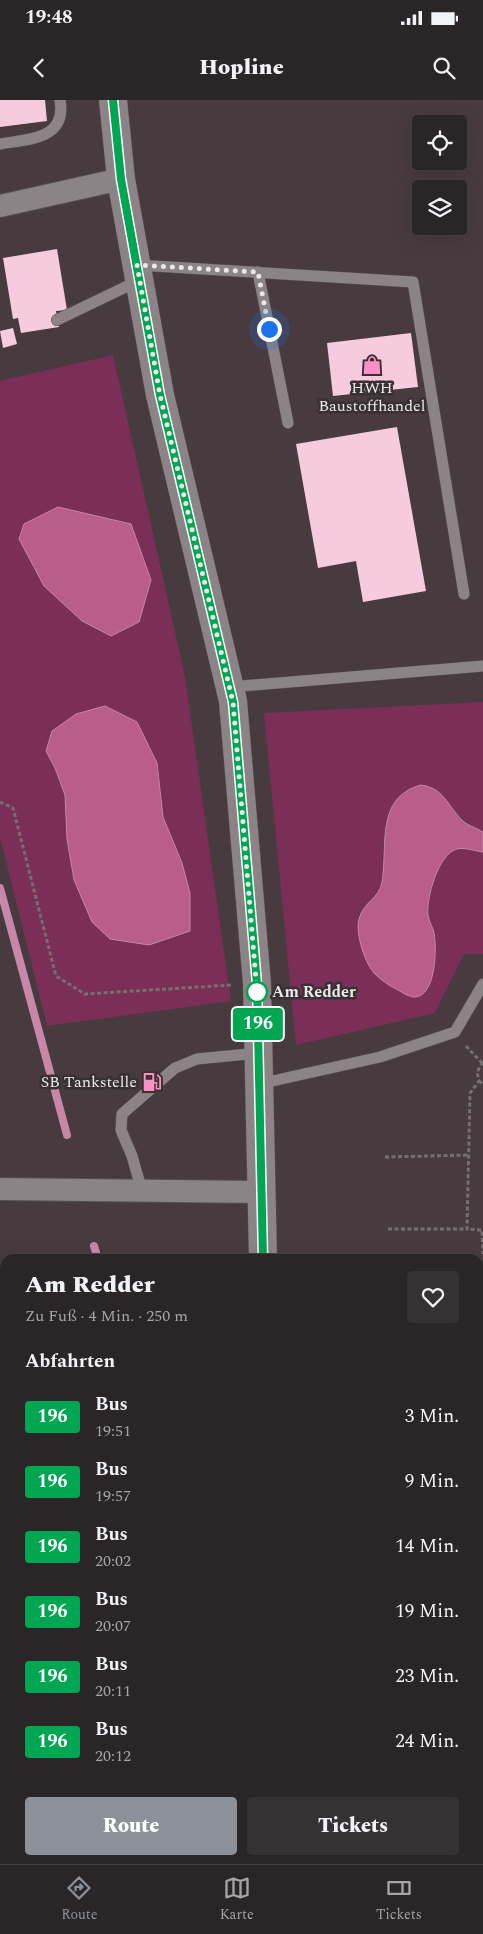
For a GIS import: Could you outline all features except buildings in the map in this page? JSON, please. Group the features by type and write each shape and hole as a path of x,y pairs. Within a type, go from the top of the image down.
{"street":[{"path":"113,100 121,179 160,395 233,702 257,984 263,1254"},
{"path":"0,206 121,179"},
{"path":"0,1189 262,1192"}],"lane":[{"path":"0,144 42,137 53,130 62,112 60,100"},
{"path":"258,272 288,423"},
{"path":"57,320 138,273 258,272 413,282 464,594"},
{"path":"230,687 483,666"},
{"path":"259,1084 380,1057 455,1032 483,984"},
{"path":"142,1191 132,1156 121,1130 122,1114 175,1068 197,1060 259,1053"}],"path":[{"path":"0,802 13,808 56,976 86,994 257,984"},
{"path":"455,1032 482,1063 477,1072 479,1081 483,1084"},
{"path":"467,1229 470,1093 479,1081"},
{"path":"385,1157 469,1155"},
{"path":"388,1229 482,1230 483,1254"}],"shaded area":[{"path":"0,100 483,100 483,1254 0,1254"},
{"path":"113,355 185,677 231,1001 47,1026 0,837 0,381","holes":["58,507 131,524 82,621 44,586","46,751 157,763 163,817 182,863 190,893 190,932 92,922 74,880 67,839 65,795 55,768"]},
{"path":"58,507 131,524 151,580 139,622 111,636 82,621 44,586 19,539 24,524"},
{"path":"483,702 483,832 460,816 442,794 405,790 396,802 387,825 383,850 382,884 377,894 361,910 358,921 360,932 376,976 407,995 427,990 435,957 435,937 428,907 434,877 444,859 456,849 483,852 483,954 464,954 435,1013 296,1045 264,713"},
{"path":"105,706 137,722 157,763 163,817 182,863 190,893 190,931 149,945 110,939 92,922 74,880 67,839 65,795 55,768 46,751 52,731 76,714"},
{"path":"421,785 440,793 462,820 483,832 483,852 457,849 444,859 439,868 431,888 428,908 435,940 434,970 427,989 422,995 415,997 406,995 389,985 372,970 362,948 358,925 364,908 381,887 385,839 390,811 396,800 406,791"}],"waterway":[{"path":"0,888 67,1135"},
{"path":"94,1246 96,1254"}],"bus line":[{"name":"196","path":"113,100 121,179 160,395 233,702 257,984 263,1254"}],"place":[{"name":"HWH Baustoffhandel","path":"372,365"},
{"name":"Am Redder","path":"257,992"},
{"name":"SB Tankstelle","path":"152,1082"}],"route":[{"path":"257,992 233,702 160,395 137,265 258,272 269,329"}]}
